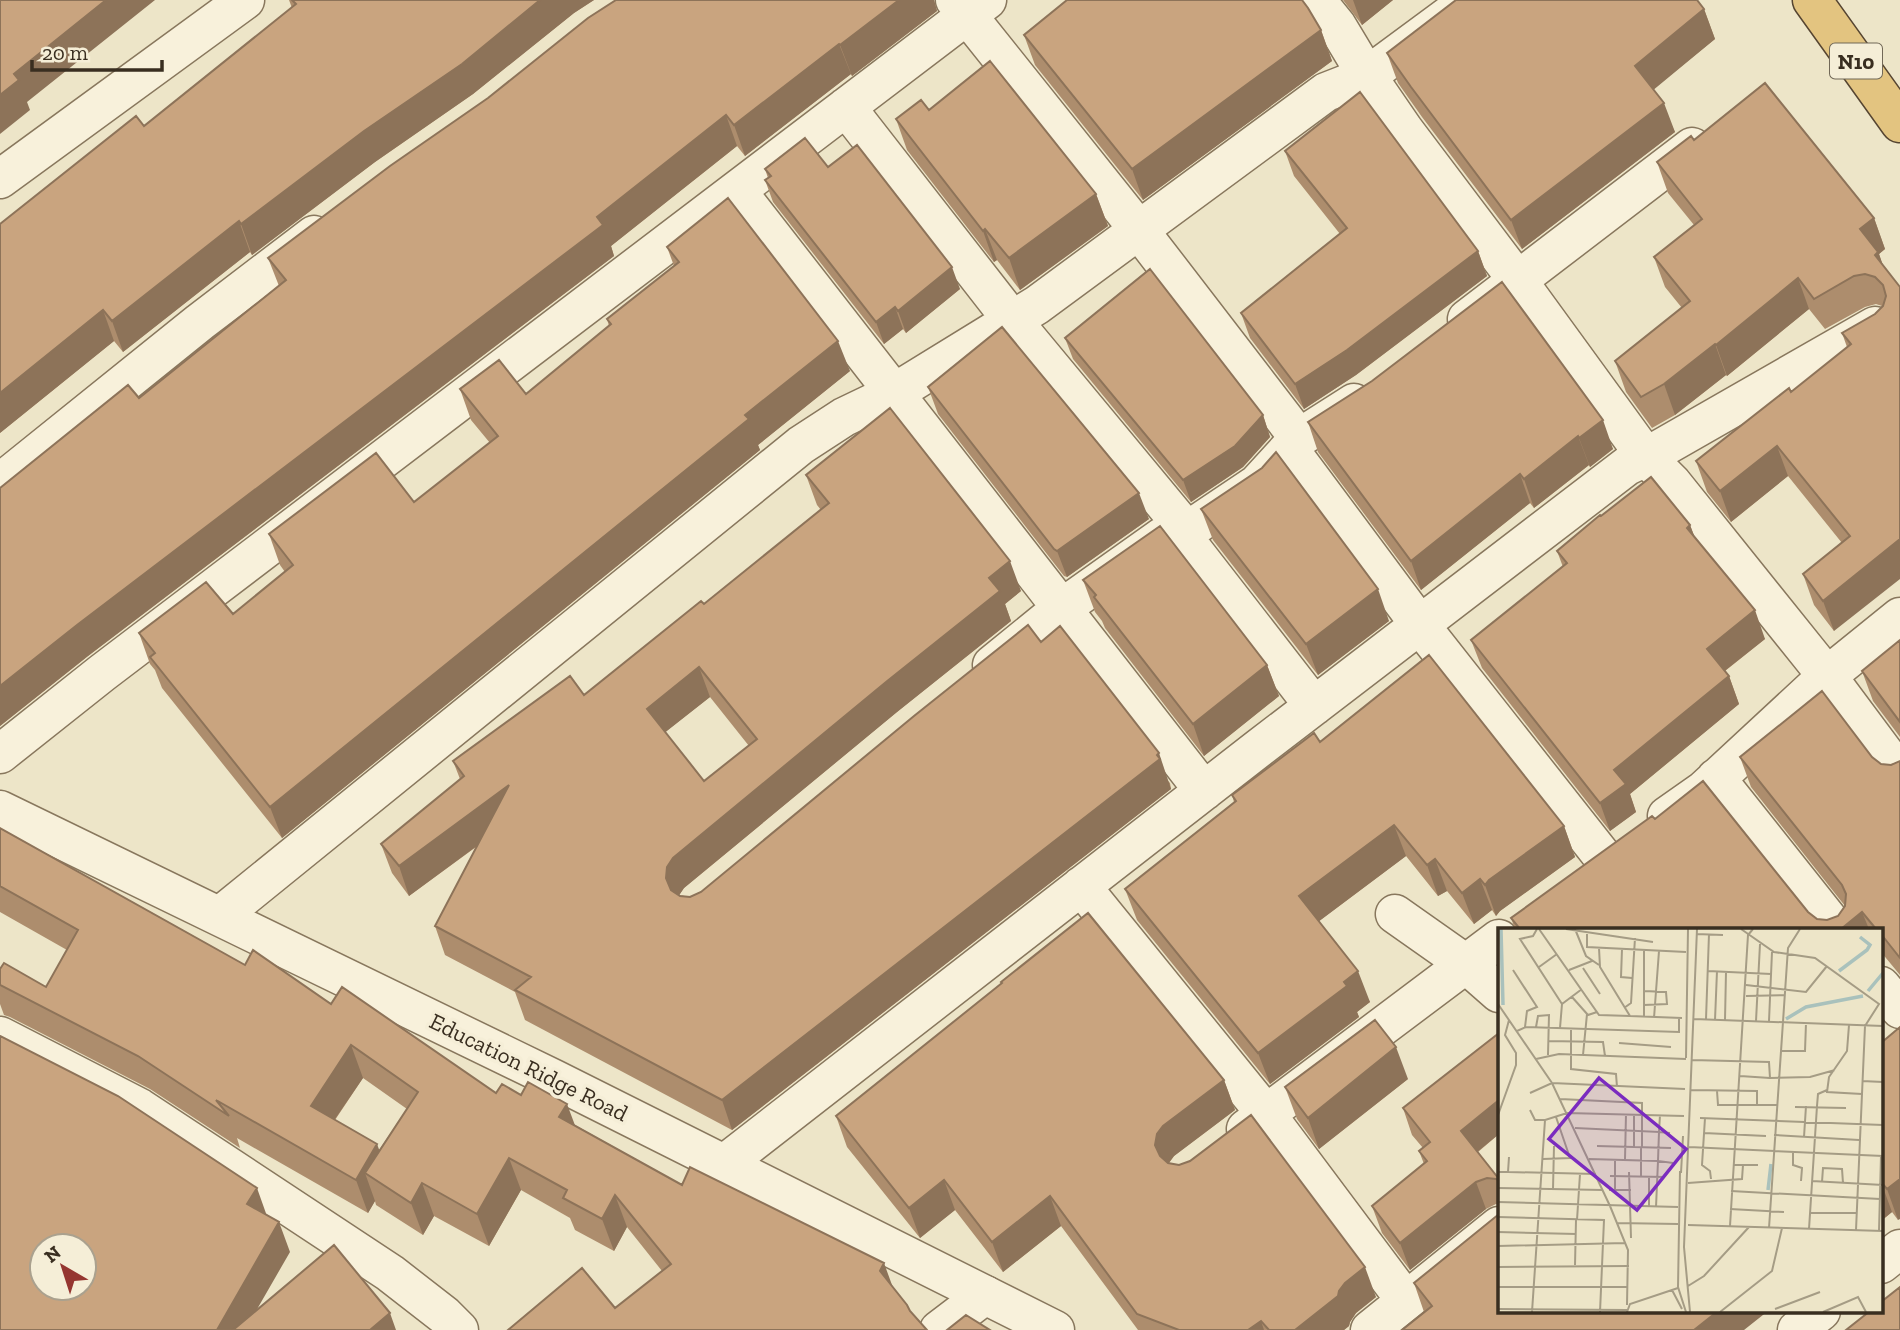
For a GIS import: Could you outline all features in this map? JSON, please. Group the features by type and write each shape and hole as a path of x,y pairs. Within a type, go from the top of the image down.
{"highway":[{"name":"N10","path":"1812,0 1900,122"}],"street":[{"path":"0,179 245,0"},
{"path":"1316,0 1337,26 1404,130 1646,457 1672,482 1827,676 1900,774"},
{"path":"220,916 801,445 844,417 894,393 1079,276 1326,92 1367,76 1470,0"},
{"path":"0,754 113,664 846,107 970,5 1294,443 1420,625 1606,861"},
{"path":"846,107 1012,320 1183,532 1314,706"},
{"path":"1443,337 1692,147"},
{"path":"737,191 1204,791"},
{"path":"0,483 200,321 344,213"},
{"path":"723,1165 1627,466 1875,326"},
{"path":"965,686 1062,608 1162,537 1183,532 1257,484 1294,443 1380,385"},
{"path":"1575,884 1704,790 1827,676 1900,617"},
{"path":"1716,778 1835,928"},
{"name":"Education Ridge Road","path":"0,810 554,1079 1055,1330"},
{"path":"1081,886 1266,1114 1406,1301"},
{"path":"1395,914 1466,964 1498,992"},
{"path":"1222,1147 1498,940"},
{"path":"1882,987 1900,1009"},
{"path":"0,1036 140,1108 390,1273 459,1330"},
{"path":"1370,1330 1498,1227"},
{"path":"1882,1263 1900,1249"},
{"path":"939,1330 985,1295"},
{"path":"1775,1312 1790,1330"},
{"path":"1797,1330 1821,1312"}],"building":[{"path":"0,0 106,0 14,74 19,80 0,95"},
{"path":"292,0 540,0 462,64 364,131 241,224 239,221 112,321 103,310 0,393 0,224 136,116 144,126 296,4"},
{"path":"616,0 899,0 734,125 726,115 597,217 603,225 0,686 0,488 128,385 139,398 286,280 268,258 390,166 488,98 588,18"},
{"path":"1067,0 1302,0 1321,30 1132,169 1024,35"},
{"path":"1456,0 1697,0 1704,9 1635,66 1664,103 1511,220 1387,53"},
{"path":"990,61 1096,194 1009,258 985,229 983,231 896,119 921,100 929,110"},
{"path":"1765,83 1874,218 1860,229 1878,252 1875,255 1900,287 1900,539 1823,601 1803,574 1850,536 1777,446 1720,491 1696,461 1789,388 1791,392 1851,344 1842,333 1875,314 1883,306 1886,296 1883,285 1875,277 1865,274 1854,276 1814,299 1798,278 1716,345 1664,384 1641,397 1615,361 1690,301 1654,257 1702,219 1657,162 1691,136 1694,140"},
{"path":"1360,92 1478,251 1347,350 1295,384 1241,313 1347,228 1285,151"},
{"path":"805,138 828,167 857,145 952,267 898,311 895,307 876,322 765,180 771,176 765,169"},
{"path":"728,198 838,341 745,415 749,419 270,807 150,657 155,653 139,633 206,582 233,614 293,565 269,534 376,453 414,502 498,436 460,389 499,360 526,394 611,324 607,319 679,262 667,247"},
{"path":"1150,269 1263,415 1235,446 1183,480 1065,338"},
{"path":"1502,282 1603,420 1579,438 1578,436 1524,479 1520,474 1411,561 1308,422 1372,381"},
{"path":"1002,327 1139,493 1057,551 928,387"},
{"path":"890,408 1010,561 989,578 1000,591 673,858 667,867 666,878 671,890 680,896 690,897 701,892 1028,625 1041,642 1060,626 1159,753 1157,755 1160,759 722,1100 515,990 531,977 435,926 509,785 399,866 381,844 464,776 453,761 570,676 584,695 701,601 704,604 829,503 806,475","holes":["699,667 757,739 704,781 647,709"]},
{"path":"1276,452 1378,589 1306,644 1201,509 1262,468"},
{"path":"1651,477 1690,525 1687,528 1755,610 1707,649 1729,676 1614,770 1626,784 1600,803 1471,640 1567,563 1557,551"},
{"path":"1160,526 1267,665 1193,724 1083,580"},
{"path":"1900,640 1900,722 1862,671"},
{"path":"1429,655 1564,826 1485,885 1480,879 1462,893 1435,859 1427,865 1394,825 1299,896 1358,971 1344,982 1347,986 1258,1053 1125,889 1236,801 1232,795 1314,733 1320,742"},
{"path":"1822,691 1872,757 1881,764 1891,765 1900,761 1900,958 1882,935 1882,928 1875,928 1862,912 1842,928 1519,928 1511,918 1652,816 1655,819 1703,781 1808,912 1817,919 1827,920 1838,916 1845,906 1846,894 1842,885 1740,757"},
{"path":"0,828 245,965 253,950 331,1004 342,987 496,1093 502,1084 521,1095 528,1082 567,1104 559,1117 682,1185 690,1167 884,1263 880,1271 927,1330 508,1330 582,1268 615,1308 671,1264 615,1195 602,1219 563,1198 567,1190 509,1158 477,1214 422,1183 411,1203 365,1173 418,1092 351,1045 311,1106 377,1144 356,1180 216,1100 229,1116 138,1056 0,985 0,969 4,963 46,987 78,930 0,886"},
{"path":"1088,913 1224,1080 1163,1126 1157,1134 1155,1145 1160,1156 1168,1163 1179,1165 1190,1161 1251,1115 1365,1267 1345,1283 1338,1296 1295,1330 1269,1330 1261,1321 1248,1330 1179,1330 1137,1314 1050,1196 992,1242 944,1180 909,1208 836,1116"},
{"path":"1375,1020 1396,1047 1308,1118 1285,1087"},
{"path":"1900,1027 1900,1179 1887,1189 1882,1183 1882,1042"},
{"path":"1498,1034 1498,1101 1461,1131 1498,1180 1487,1178 1476,1182 1400,1243 1372,1206 1427,1161 1419,1151 1430,1142 1403,1108"},
{"path":"0,1036 118,1096 257,1188 247,1204 279,1222 217,1330 0,1330"},
{"path":"1498,1215 1498,1312 1717,1312 1694,1330 1402,1330 1432,1306 1414,1283"},
{"path":"334,1245 390,1313 370,1330 233,1330"},
{"path":"1900,1287 1900,1330 1846,1330 1869,1312 1882,1312 1882,1301"},
{"path":"966,1315 990,1330 947,1330"}]}
